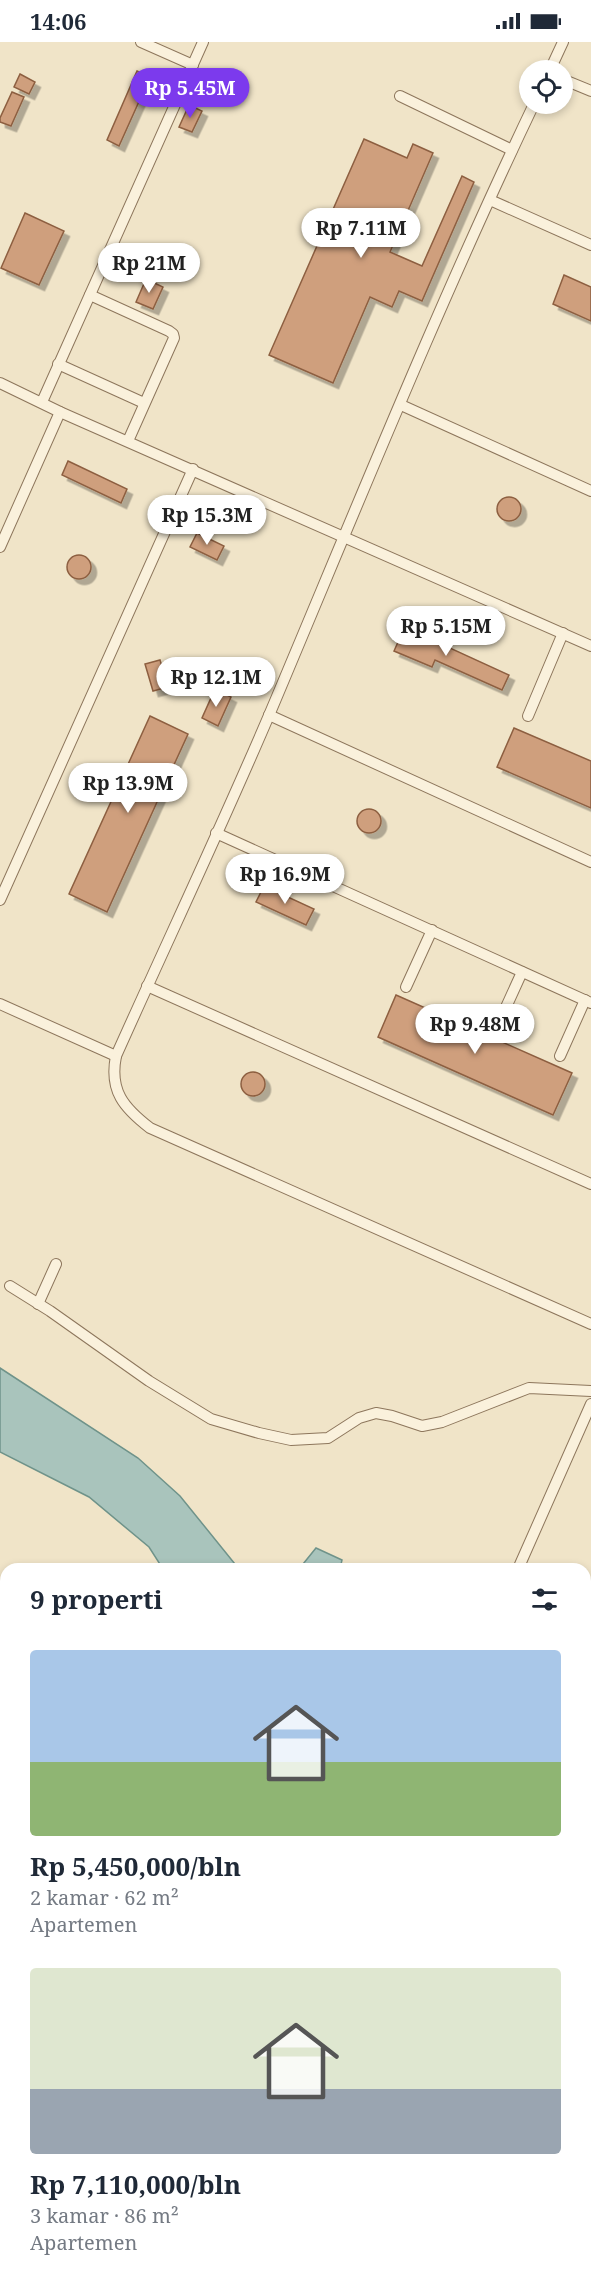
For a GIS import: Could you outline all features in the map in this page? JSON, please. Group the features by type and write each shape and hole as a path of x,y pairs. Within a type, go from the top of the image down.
{"lane":[{"path":"141,42 193,65"},
{"path":"42,402 203,42"},
{"path":"555,60 563,42"},
{"path":"573,84 591,91"},
{"path":"400,96 512,150"},
{"path":"529,114 343,536 269,715 116,1056 112,1073 118,1096 133,1115 150,1128 591,1324"},
{"path":"490,200 591,245"},
{"path":"90,295 173,334 174,338 128,441"},
{"path":"58,364 144,403"},
{"path":"0,383 60,412 591,646"},
{"path":"401,405 591,490"},
{"path":"0,547 60,412"},
{"path":"0,900 193,469"},
{"path":"528,716 563,633"},
{"path":"269,715 591,861"},
{"path":"216,833 588,1001 560,1056"},
{"path":"406,987 432,930"},
{"path":"497,1027 522,972"},
{"path":"147,986 591,1184"},
{"path":"0,1004 116,1056"},
{"path":"38,1304 56,1264"},
{"path":"10,1286 149,1381 211,1419 291,1440 328,1438 359,1419 376,1413 422,1426 442,1422 529,1388 591,1391"},
{"path":"521,1563 591,1404"}],"water":[{"path":"0,1368 138,1458 180,1496 234,1563 159,1563 149,1547 89,1497 0,1452"},
{"path":"316,1548 342,1560 341,1563 304,1563"}],"building":[{"path":"137,71 150,77 119,146 107,140"},
{"path":"20,74 35,82 29,94 14,87"},
{"path":"12,92 24,97 11,126 0,122 0,118"},
{"path":"189,105 202,111 192,132 179,127"},
{"path":"364,139 407,158 413,144 433,153 390,252 422,266 462,176 474,182 422,301 399,291 392,307 370,297 333,383 269,355"},
{"path":"25,213 64,231 39,285 1,268"},
{"path":"564,275 591,287 591,321 553,304"},
{"path":"146,279 163,287 153,309 136,302"},
{"path":"68,461 127,489 121,503 62,475"},
{"path":"509,497 517,501 521,509 517,517 509,521 501,517 497,509 501,501"},
{"path":"197,533 224,546 217,560 190,547"},
{"path":"79,555 84,556 90,562 90,572 84,578 79,579 74,578 68,572 67,567 68,562 74,556"},
{"path":"406,624 443,640 441,644 509,675 502,690 435,660 432,667 394,651"},
{"path":"160,660 168,687 153,691 145,664"},
{"path":"215,689 231,697 218,726 202,718"},
{"path":"150,716 188,734 107,912 69,894"},
{"path":"514,728 591,761 591,808 497,767"},
{"path":"369,809 377,813 381,821 377,829 369,833 361,829 357,821 361,813"},
{"path":"264,886 314,909 306,925 256,902"},
{"path":"396,995 572,1073 553,1115 378,1037"},
{"path":"253,1072 261,1076 265,1084 261,1092 253,1096 245,1092 241,1084 245,1076"}]}
